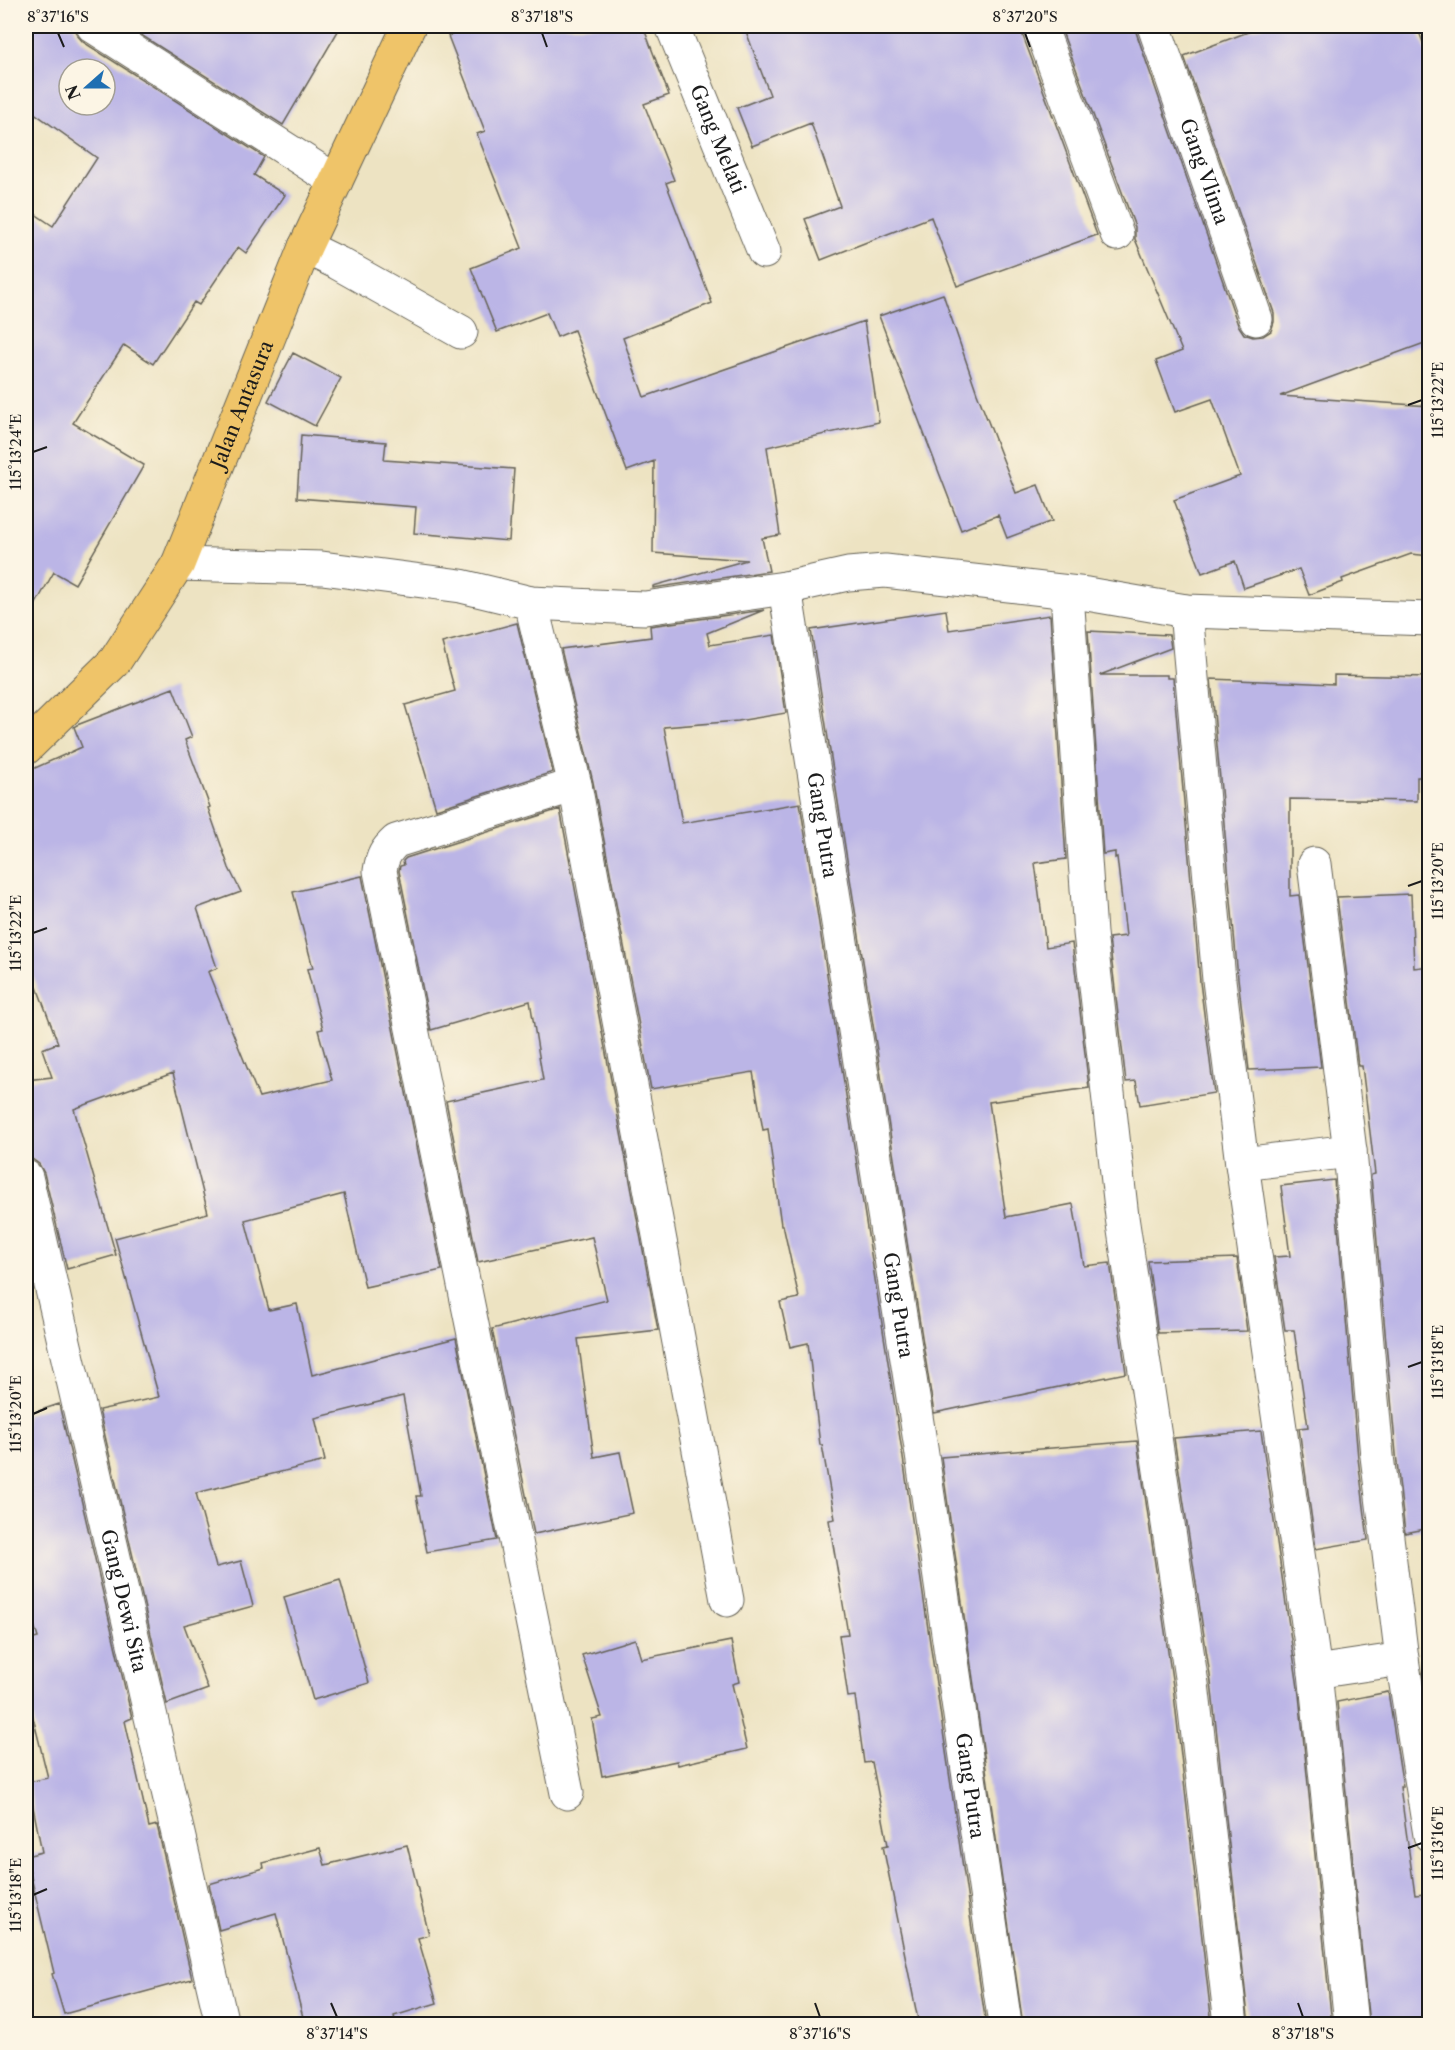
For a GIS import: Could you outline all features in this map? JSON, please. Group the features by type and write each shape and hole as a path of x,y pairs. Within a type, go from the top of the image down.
{"main road":[{"name":"Jalan Antasura","path":"26,748 115,661 178,564 305,247 409,26"}],"street":[{"path":"93,26 336,181"},
{"name":"Gang Melati","path":"672,26 764,252"},
{"path":"1040,26 1117,234"},
{"name":"Gang Vlima","path":"1154,26 1256,319"},
{"path":"305,247 461,332"},
{"path":"178,564 322,568 461,586 531,603 645,608 785,588 848,574 885,571 1087,594 1186,611 1430,619"},
{"name":"Gang Putra","path":"785,588 922,1460 1005,2025"},
{"path":"1067,593 1090,933 1122,1217 1192,1684 1231,2025"},
{"path":"531,603 575,785 727,1600"},
{"path":"1186,611 1219,980 1242,1164 1315,1672 1351,2025"},
{"path":"567,1793 380,871 381,859 396,841 575,785"},
{"path":"1314,864 1350,1151 1377,1456 1402,1659 1430,1835"},
{"path":"1242,1164 1350,1151"},
{"name":"Gang Dewi Sita","path":"26,1177 222,2025"},
{"path":"1315,1672 1402,1659"}],"building":[{"path":"26,26 74,26 83,42 107,57 57,57 57,117 117,117 117,64 264,157 254,175 285,195 246,253 238,247 199,305 194,302 153,364 124,345 73,423 144,465 75,584 54,572 26,621 26,208 53,226 97,158 26,107"},
{"path":"127,26 341,26 283,125"},
{"path":"474,26 643,26 669,95 644,104 674,180 666,183 712,303 623,338 644,397 864,321 879,422 767,447 780,535 762,538 769,571 653,588 653,586 747,560 653,553 654,461 627,471 574,330 557,337 547,313 497,332 471,268 522,248 477,134 485,131 448,36"},
{"path":"744,26 1022,26 1022,33 1097,235 957,286 931,217 821,260 805,219 840,206 811,123 752,146 737,108 770,95"},
{"path":"1060,26 1136,26 1136,32 1238,325 1244,334 1253,337 1263,336 1271,331 1274,313 1184,56 1264,26 1417,26 1430,62 1430,341 1280,396 1430,406 1430,556 1411,554 1342,579 1343,582 1309,595 1299,569 1244,588 1235,561 1202,573 1174,500 1240,476 1212,399 1175,412 1156,361 1182,351 1135,239 1135,227"},
{"path":"943,294 977,393 1016,493 1038,485 1052,521 1007,538 998,515 961,530 879,316"},
{"path":"293,353 341,378 315,426 268,401"},
{"path":"301,435 386,442 384,460 514,469 509,541 414,533 416,507 297,498"},
{"path":"764,610 707,633 710,645 774,635 786,713 738,721 664,727 682,823 800,803 902,1451 986,2025 919,2025 883,1846 888,1845 872,1762 864,1763 855,1696 848,1697 839,1635 848,1634 829,1520 835,1519 822,1445 820,1445 808,1343 790,1347 780,1302 799,1298 783,1225 781,1225 768,1129 763,1130 753,1072 651,1089 593,782 561,649 651,637 650,626"},
{"path":"946,610 949,630 1050,615 1066,859 1035,863 1046,947 1072,943 1089,1088 989,1102 1006,1217 1073,1204 1084,1266 1110,1263 1126,1373 934,1413 811,630"},
{"path":"517,623 553,772 436,809 405,705 455,691 442,643"},
{"path":"1088,631 1169,635 1171,648 1100,675 1167,675 1167,678 1173,678 1200,982 1214,1093 1140,1105 1136,1081 1126,1082 1109,938 1126,936 1117,857 1115,858 1115,852 1103,854"},
{"path":"1334,675 1430,677 1430,777 1417,777 1417,801 1290,799 1290,896 1299,895 1321,1067 1249,1070 1238,978 1211,679 1334,684"},
{"path":"173,688 192,737 185,740 210,807 208,808 229,868 241,892 197,908 217,968 208,972 259,1097 332,1080 318,1030 323,1029 307,969 313,968 293,892 362,876 442,1270 365,1287 344,1194 245,1220 269,1310 297,1304 312,1375 456,1338 497,1540 427,1552 416,1496 421,1496 403,1396 315,1418 325,1461 196,1493 216,1567 241,1561 253,1606 184,1625 208,1689 167,1704 99,1410 159,1397 115,1238 208,1213 173,1073 74,1109 116,1255 67,1269 44,1173 39,1164 32,1159 26,1159 26,1080 52,1077 42,1049 58,1043 26,958 26,772 82,747 74,727 77,725"},
{"path":"560,809 658,1330 578,1339 594,1457 620,1452 633,1513 534,1534 492,1329 607,1300 592,1237 478,1262 446,1101 543,1080 530,1001 431,1030 399,871 406,858"},
{"path":"1411,894 1414,968 1430,966 1430,1528 1405,1533 1371,1175 1375,1174 1362,1066 1358,1066 1337,897"},
{"path":"1334,1180 1358,1458 1368,1540 1316,1549 1299,1428 1308,1427 1294,1330 1285,1330 1274,1257 1290,1256 1281,1186"},
{"path":"1237,1258 1247,1331 1158,1333 1148,1261"},
{"path":"59,1404 132,1718 125,1721 149,1827 157,1825 192,1979 64,2014 52,1974 54,1973 26,1856 42,1852 28,1782 48,1778 26,1689 26,1641 38,1638 26,1599 26,1415"},
{"path":"1261,1431 1299,1695 1332,2025 1249,2025 1211,1682 1174,1438"},
{"path":"1137,1441 1173,1686 1212,2025 1023,2025 941,1457"},
{"path":"340,1580 369,1683 313,1700 284,1597"},
{"path":"635,1639 641,1659 731,1641 739,1682 732,1684 747,1749 678,1765 677,1761 602,1776 592,1719 602,1717 582,1655"},
{"path":"1388,1692 1403,1787 1400,1787 1415,1895 1425,1894 1430,1926 1430,2025 1369,2025 1337,1702"},
{"path":"407,1845 429,1935 418,1938 437,2003 394,2016 396,2025 305,2025 276,1913 219,1930 209,1884 264,1868 263,1863 320,1848 325,1865"}]}
